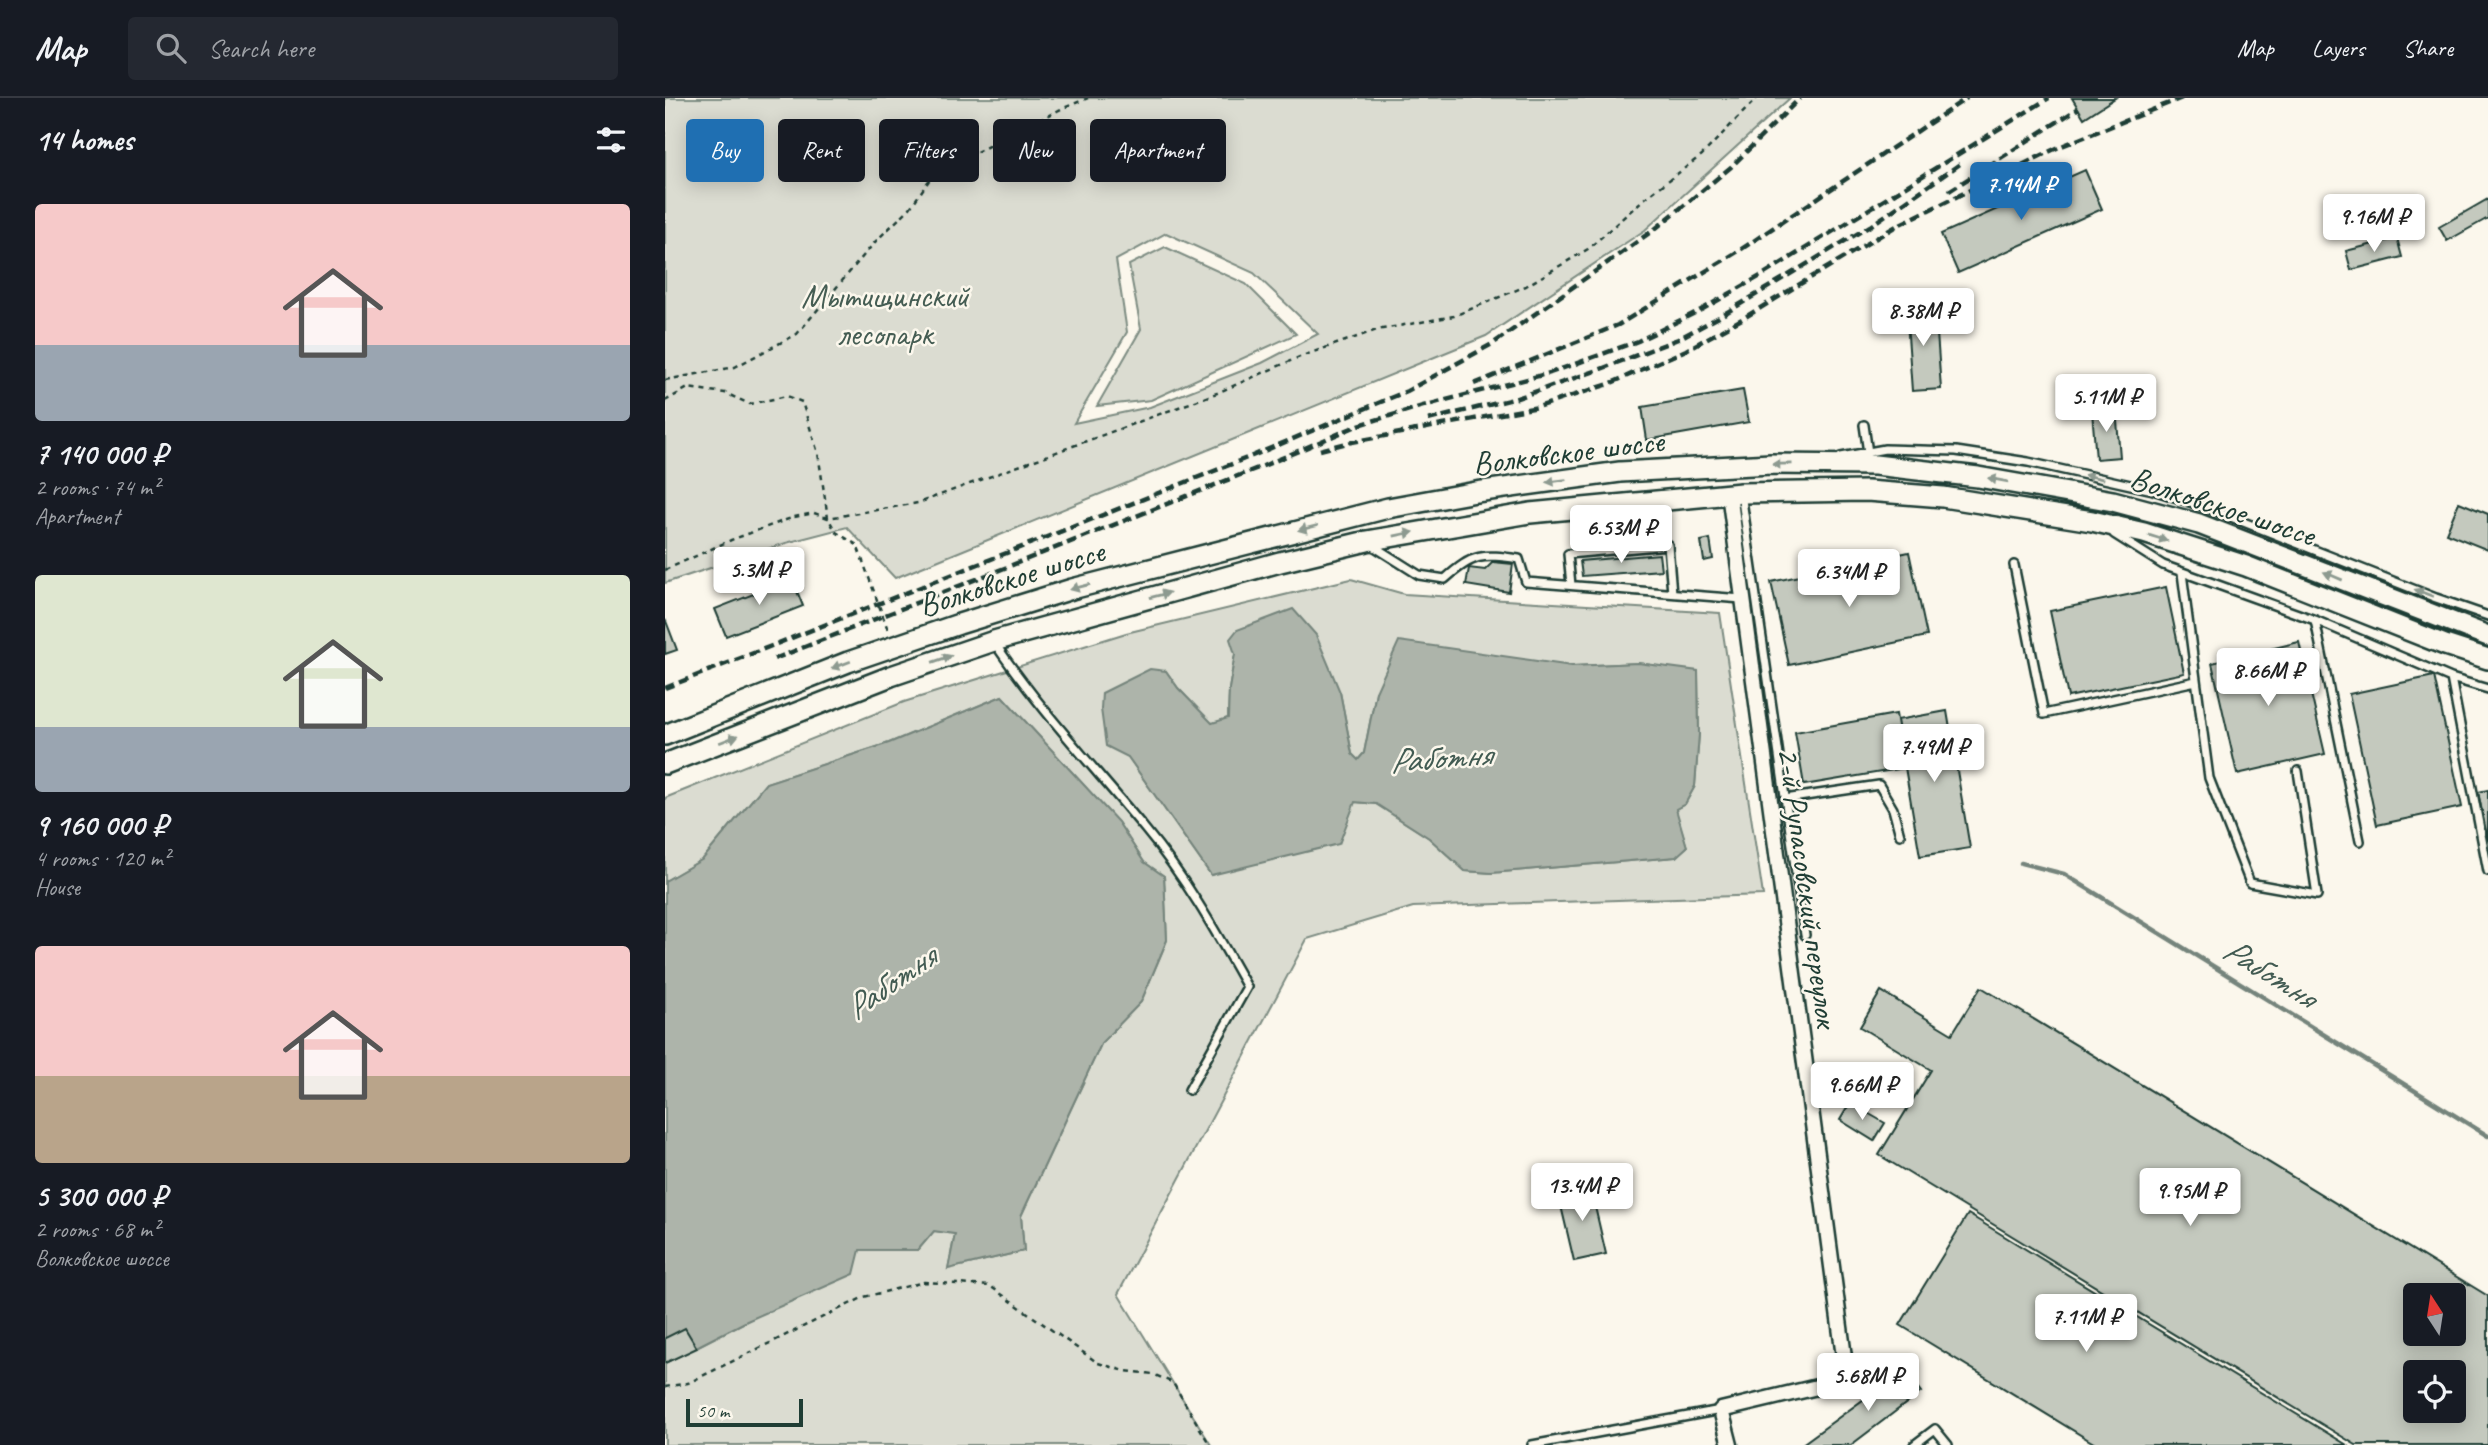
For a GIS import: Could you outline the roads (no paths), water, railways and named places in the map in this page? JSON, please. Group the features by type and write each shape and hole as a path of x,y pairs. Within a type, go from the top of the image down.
{"main road":[{"name":"Волковское шоссе","path":"665,735 848,662 959,624 1072,589 1388,508 1476,492 1620,472 1811,464 1868,458 2113,500 2187,521 2292,558 2359,587 2488,636"},
{"name":"Волковское шоссе","path":"665,764 891,676 993,641 1280,562 1367,541 1530,513 1735,493 1867,491 2001,505 2092,521 2144,533 2246,566 2445,645 2488,659"}],"street":[{"name":"2-й Рупасовский переулок","path":"1721,1410 1834,1383 1841,1375 1844,1357 1742,599 1735,493"},
{"path":"1721,1410 1730,1445"}],"lane":[{"path":"1864,425 1868,458 1885,449 1956,452 2028,462 2153,490 2208,508 2488,616"},
{"path":"1735,493 1805,935"},
{"path":"2092,521 2163,565 2315,620 2451,678 2488,689"},
{"path":"1367,541 1419,575 1445,579 1466,560 1489,555 1519,559 1526,582 1742,599"},
{"path":"1571,585 1569,554 1668,545 1672,593"},
{"path":"2014,565 2044,714 2196,681"},
{"path":"2182,573 2209,778 2250,883 2317,895 2298,771"},
{"path":"2315,620 2360,841"},
{"path":"993,641 1023,685 1147,831 1200,904 1247,987 1189,1090"},
{"path":"2451,678 2488,871"},
{"path":"1785,799 1879,785 1893,809 1900,835"},
{"path":"1532,1445 1721,1410"},
{"path":"1915,1445 1935,1429 1948,1445"}],"water":[{"path":"1293,609 1316,635 1340,692 1352,754 1358,760 1364,753 1376,692 1399,641 1572,666 1638,663 1698,671 1699,734 1695,786 1685,804 1676,809 1687,847 1676,857 1491,873 1465,871 1429,838 1376,804 1355,802 1339,844 1211,875 1128,757 1106,746 1101,709 1102,693 1150,669 1166,671 1178,688 1212,723 1228,718 1229,689 1235,654 1230,639 1237,630"},
{"path":"1002,696 1118,822 1144,862 1164,876 1167,940 1141,1002 1102,1042 1021,1216 1024,1251 948,1269 955,1234 934,1231 918,1250 860,1250 854,1274 747,1321 665,1363 665,881 703,859 766,783 889,743"}],"waterway":[{"name":"Работня","path":"2021,863 2064,874 2488,1136"}],"railway":[{"path":"665,688 1252,456 1407,391 1494,343 1655,229 1731,167 1800,98"},
{"path":"1474,384 1618,325 1737,252 1967,98"},
{"path":"774,659 1263,466 1359,425 1550,373 1638,341 1701,310 1764,274 2049,98"},
{"path":"1320,450 1538,407 1609,384 1686,350 1898,225 2059,147 2182,98"},
{"path":"1949,191 2079,108"},
{"path":"1428,420 1517,398 1678,339 1870,226 1960,164"}],"park label":[{"name":"Мытищинский лесопарк","path":"885,314"}]}
